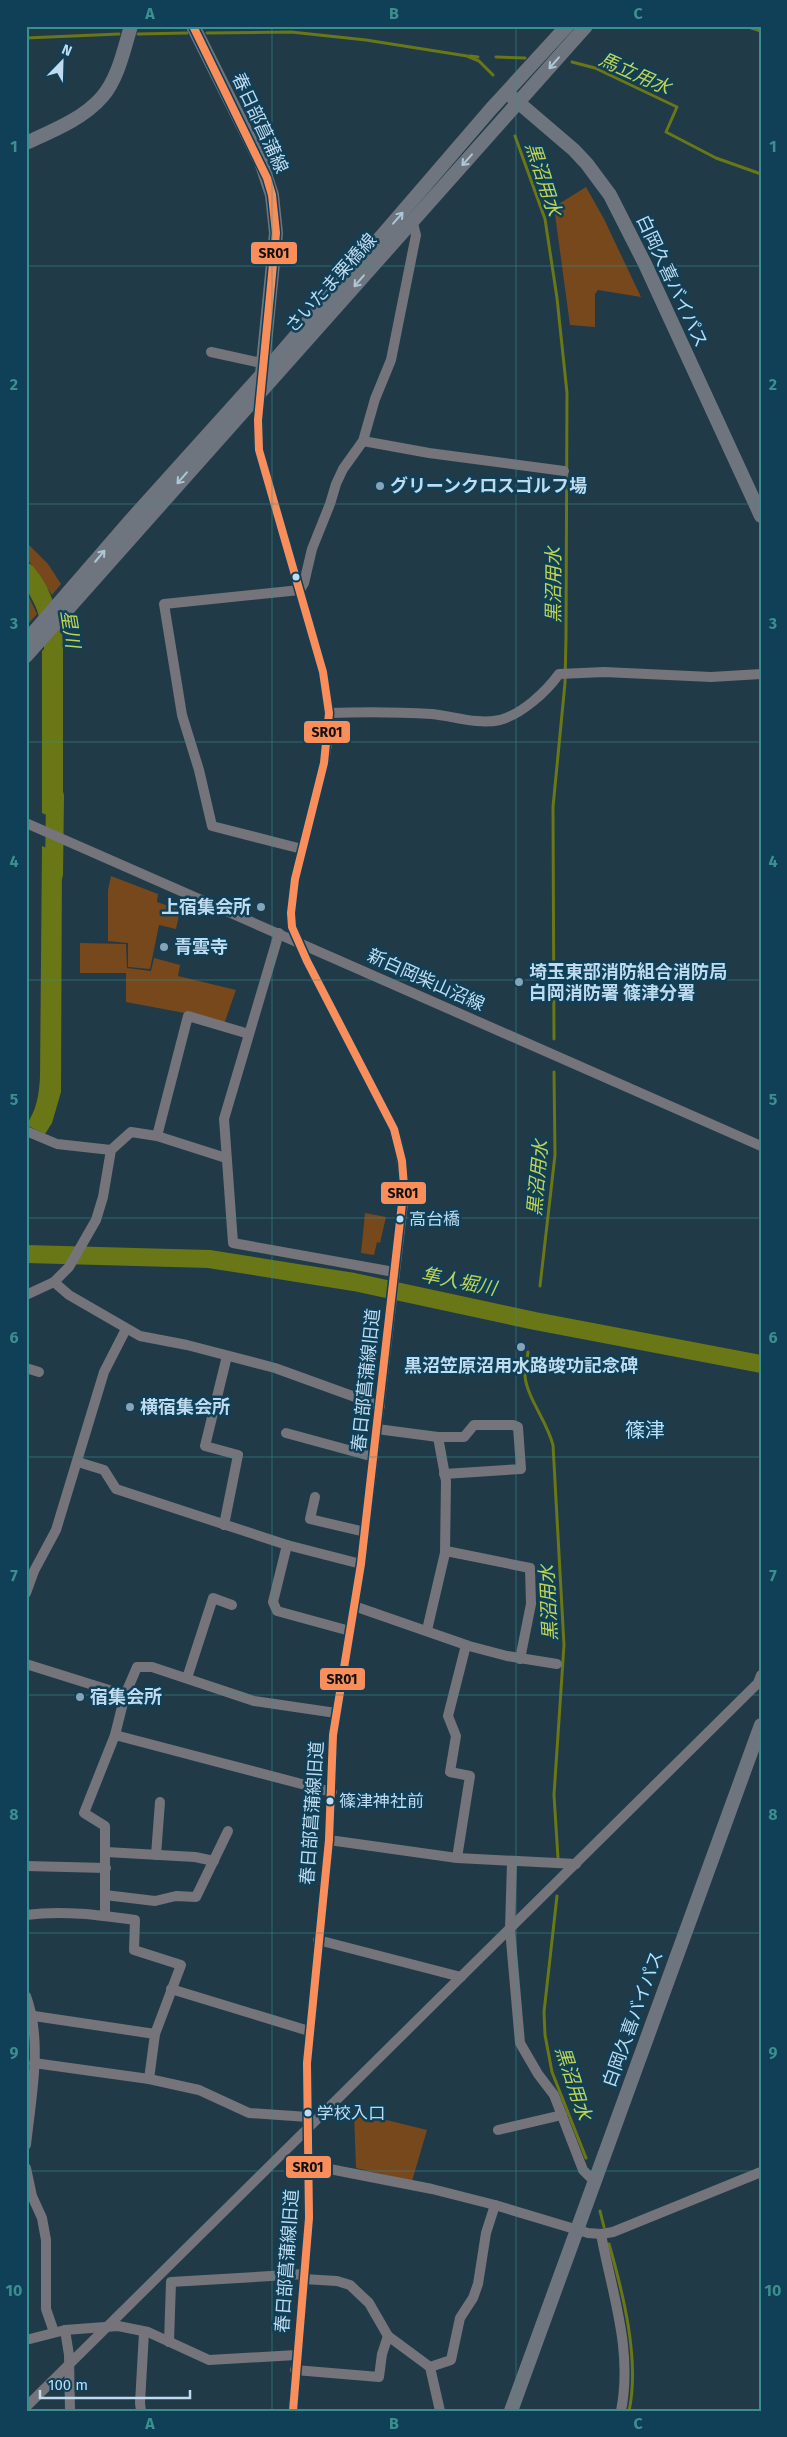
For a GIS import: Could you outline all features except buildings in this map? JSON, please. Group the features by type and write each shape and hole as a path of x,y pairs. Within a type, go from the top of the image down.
{"main road":[{"path":"26,143 69,122 103,96 114,76 131,26"},
{"name":"春日部菖蒲線","path":"193,26 260,162 272,195 276,233 261,389"},
{"name":"さいたま栗橋線","path":"26,656 129,522 263,367 567,26"},
{"name":"さいたま栗橋線","path":"26,641 70,600 325,320 586,26"},
{"name":"白岡久喜バイパス","path":"506,93 519,102 581,157 610,195 645,264 761,516"},
{"name":"白岡久喜バイパス","path":"511,2411 761,1725"}],"street":[{"path":"302,849 212,826 199,770 182,715 164,604 300,590 304,583 312,549 336,484 343,469 363,441 375,399 391,360 416,235 412,220"},
{"path":"211,352 257,362 263,367"},
{"name":"春日部菖蒲線旧道","path":"261,389 258,420 259,450 323,672 329,713 329,730 324,763 295,879 291,913 297,940 394,1129 401,1151 404,1173 404,1194 393,1275 361,1564 336,1713 332,1752 329,1840 309,2031 308,2218 293,2411"},
{"path":"363,441 429,453 564,471"},
{"path":"329,713 433,714 491,722 517,713 565,674 604,672 711,678 761,674"},
{"name":"新白岡柴山沼線","path":"26,823 297,940 761,1146"},
{"path":"279,933 224,1119 233,1243 393,1275"},
{"path":"157,1136 188,1016 249,1034"},
{"path":"26,1131 57,1144 111,1150"},
{"path":"26,1295 54,1282 69,1268 89,1236 103,1197 111,1150 131,1132 157,1136 226,1158"},
{"path":"54,1282 70,1295 126,1329 151,1339 187,1345 275,1368 380,1406"},
{"path":"26,1593 34,1571 56,1530 104,1372 126,1329"},
{"path":"224,1525 238,1454 205,1446 227,1356"},
{"path":"26,1368 39,1372"},
{"path":"377,1429 438,1437 464,1437 474,1425 513,1425 518,1427 521,1469 444,1474"},
{"path":"286,1433 374,1457"},
{"path":"427,1630 446,1551 444,1474 438,1437"},
{"path":"78,1462 104,1470 116,1489 287,1545 361,1564"},
{"path":"315,1497 310,1519 364,1532"},
{"path":"287,1545 273,1602 277,1611 350,1631"},
{"path":"446,1551 530,1568 531,1604 520,1658"},
{"path":"187,1678 213,1598 232,1605"},
{"path":"354,1606 466,1645 520,1658 557,1664"},
{"path":"458,1858 470,1776 450,1772 456,1736 448,1716 466,1645"},
{"path":"26,1664 125,1695"},
{"path":"105,1916 105,1826 84,1813 115,1736 125,1695 138,1667 152,1667 254,1702 336,1713"},
{"path":"26,2406 758,1683 761,1675"},
{"path":"115,1736 332,1792"},
{"path":"156,1855 160,1802"},
{"path":"105,1895 155,1901 176,1896 196,1897 228,1831"},
{"path":"329,1840 458,1858 576,1864"},
{"path":"106,1852 195,1857 214,1861"},
{"path":"512,1862 510,1929 520,2043 538,2074 554,2095 583,2170 594,2181"},
{"path":"26,1866 106,1868"},
{"path":"26,1915 43,1912 77,1913 135,1920 134,1950 181,1965 155,2034 149,2079"},
{"path":"318,1940 461,1977"},
{"path":"171,1989 309,2031"},
{"path":"26,1996 34,2016 34,2063 26,2145"},
{"path":"34,2016 155,2034"},
{"path":"34,2063 149,2079 199,2090 249,2113 308,2117"},
{"path":"498,2130 562,2114"},
{"path":"309,2165 432,2189 495,2205 576,2230 601,2234 613,2232 761,2172"},
{"path":"26,2168 32,2196 42,2218 46,2240 46,2309 54,2332"},
{"path":"430,2368 451,2360 460,2318 473,2298 478,2284 486,2233 495,2205"},
{"path":"601,2234 624,2338 626,2382 621,2411"},
{"path":"169,2342 171,2282 303,2277 337,2281 350,2285 369,2303 388,2336 430,2368 440,2411"},
{"path":"26,2340 65,2330 108,2327 144,2332 209,2360 296,2355"},
{"path":"65,2330 69,2365 70,2411"},
{"path":"141,2411 144,2332"},
{"path":"295,2370 378,2377 382,2354 388,2336"}],"shaded area":[{"path":"586,187 604,219 641,297 598,290 595,294 595,327 570,325 554,207"},
{"path":"26,542 48,564 61,584 52,595 26,557"},
{"path":"26,562 35,572 50,597 38,611 26,588"},
{"path":"26,591 37,614 28,624 26,620"},
{"path":"62,631 63,822 42,813 42,651"},
{"path":"42,846 62,854 61,1092 52,1123 45,1134 26,1125 33,1114 37,1102 40,1077"},
{"path":"111,876 158,894 157,902 180,910 176,929 159,925 150,969 128,967 128,943 108,941 108,890"},
{"path":"80,943 126,944 127,968 151,971 154,958 180,965 178,976 236,990 224,1024 190,1014 126,1002 126,973 80,973"},
{"path":"365,1213 386,1217 380,1243 377,1242 374,1255 361,1253"},
{"path":"354,2112 427,2130 412,2181 356,2168"}],"waterway":[{"path":"745,26 761,31"},
{"name":"黒沼用水","path":"207,33 291,32 366,40 467,56 479,61 493,75"},
{"name":"黒沼用水","path":"138,34 187,33"},
{"name":"黒沼用水","path":"26,38 119,34"},
{"name":"黒沼用水","path":"470,56 478,57"},
{"name":"馬立用水","path":"496,57 525,58"},
{"name":"馬立用水","path":"572,62 595,68 677,107 666,132 716,158 761,174"},
{"name":"黒沼用水","path":"515,136 545,219 557,298 567,393 565,683 553,807 554,1039"},
{"name":"星川","path":"26,572 40,592 48,615 54,663"},
{"name":"星川","path":"54,875 55,796"},
{"name":"黒沼用水","path":"540,1286 555,1155 554,1072"},
{"name":"隼人堀川","path":"26,1254 209,1259 354,1282 535,1321 761,1364"},
{"name":"黒沼用水","path":"528,1352 525,1376 529,1393 553,1445 564,1645 554,1795 558,1858"},
{"name":"黒沼用水","path":"557,1896 544,2012 545,2035 552,2072 586,2158"},
{"name":"黒沼用水","path":"600,2211 604,2227"},
{"name":"黒沼用水","path":"609,2244 620,2284 631,2349 632,2391 629,2411"}],"transit line":[{"name":"SR01","path":"193,26 267,178 272,195 276,233 258,420 259,450 323,672 329,713 324,763 295,879 291,913 292,927 307,961 394,1129 402,1161 404,1186 361,1564 333,1735 329,1840 307,2063 309,2218 293,2411"}],"place":[{"name":"グリーンクロスゴルフ場","path":"380,486"},
{"name":"上宿集会所","path":"261,907"},
{"name":"青雲寺","path":"164,947"},
{"name":"埼玉東部消防組合消防局 白岡消防署 篠津分署","path":"519,982"},
{"name":"高台橋","path":"400,1219"},
{"name":"黒沼笠原沼用水路竣功記念碑","path":"521,1347"},
{"name":"横宿集会所","path":"130,1407"},
{"name":"宿集会所","path":"80,1697"},
{"name":"篠津神社前","path":"330,1801"},
{"name":"学校入口","path":"308,2113"}],"district":[{"name":"篠津","path":"645,1430"}]}
